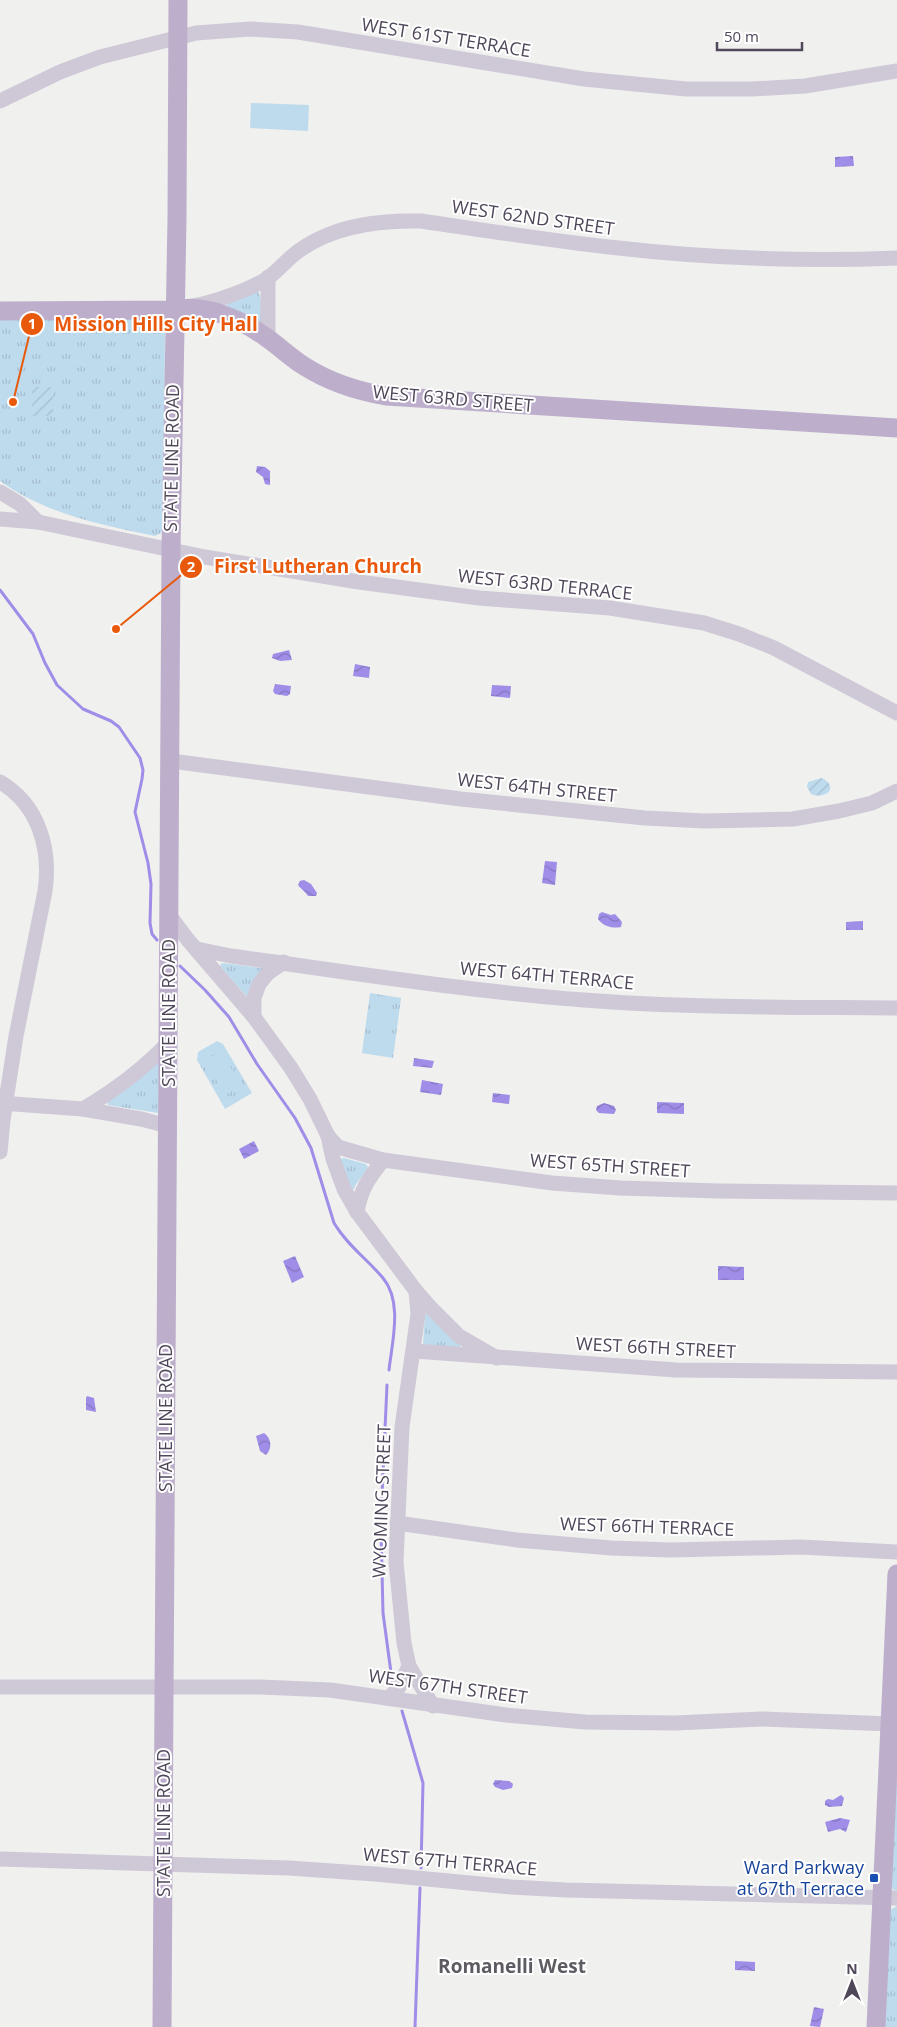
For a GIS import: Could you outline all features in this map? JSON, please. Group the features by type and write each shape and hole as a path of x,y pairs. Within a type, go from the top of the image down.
{"main road":[{"name":"STATE LINE ROAD","path":"162,2027 171,549 180,309 178,0"},
{"name":"WEST 63RD STREET","path":"0,311 202,308 249,326 268,338 303,366 325,378 365,392 386,396 897,428"},
{"path":"876,2027 889,1897 890,1724 897,1574"}],"street":[{"name":"WEST 61ST TERRACE","path":"0,101 84,62 135,47 196,33 250,29 298,32 584,79 686,89 752,89 805,86 897,71"},
{"name":"WEST 62ND STREET","path":"180,309 206,304 232,295 268,278 300,249 328,234 362,224 396,220 421,221 608,247 710,256 854,260 897,258"},
{"path":"268,278 268,338"},
{"path":"0,492 20,504 38,522"},
{"name":"WEST 63RD TERRACE","path":"0,519 38,522 205,557 359,582 479,598 610,608 704,624 739,634 774,648 897,713"},
{"name":"WEST 64TH STREET","path":"171,760 461,799 645,818 705,821 793,819 872,803 897,790"},
{"path":"0,782 16,793 35,819 46,850 48,863 45,891 3,1103 0,1152"},
{"path":"170,916 188,940 254,1017 291,1068 310,1099 328,1136 333,1159 344,1189 357,1212 416,1291 459,1336 497,1358"},
{"name":"WEST 64TH TERRACE","path":"197,949 231,956 481,990 585,1000 705,1006 897,1008"},
{"path":"254,1017 254,998 259,984 268,973 284,962"},
{"path":"83,1109 103,1098 146,1064 169,1042"},
{"path":"3,1103 83,1109 141,1119 168,1126"},
{"name":"WEST 65TH STREET","path":"328,1136 338,1147 383,1160 491,1176 620,1188 897,1193"},
{"path":"357,1212 360,1195 367,1180 383,1160"},
{"name":"WYOMING STREET","path":"416,1291 418,1314 402,1428 396,1562 404,1642 409,1666 433,1706"},
{"name":"WEST 66TH STREET","path":"414,1351 676,1370 897,1372"},
{"name":"WEST 66TH TERRACE","path":"397,1523 517,1540 612,1548 671,1550 800,1547 897,1552"},
{"path":"389,1698 399,1687 409,1666"},
{"name":"WEST 67TH STREET","path":"0,1687 164,1686 330,1690 433,1706 585,1722 676,1723 762,1719 890,1724"},
{"name":"WEST 67TH TERRACE","path":"0,1860 289,1868 566,1890 889,1897"}],"green space":[{"path":"251,103 309,105 308,131 250,128"},
{"path":"258,291 261,299 261,323 226,306 228,303"},
{"path":"144,318 162,321 165,329 164,522 161,533 155,536 74,517 36,502 0,481 0,319"},
{"path":"32,387 53,387 53,416 32,416"},
{"path":"822,778 830,785 829,792 822,795 811,794 807,787 808,782"},
{"path":"222,963 262,968 264,971 248,998 220,966"},
{"path":"370,993 401,998 393,1058 362,1053"},
{"path":"374,1005 393,1007 388,1047 369,1045"},
{"path":"217,1041 223,1044 252,1093 225,1109 197,1060 198,1052"},
{"path":"221,1051 241,1085 225,1095 205,1061"},
{"path":"159,1063 158,1113 108,1105 107,1102"},
{"path":"344,1158 366,1164 368,1167 354,1189 351,1189 340,1159"},
{"path":"425,1314 428,1314 461,1348 423,1345"},
{"path":"897,1759 897,1891 891,1887"},
{"path":"897,1906 897,2027 883,2027 890,1910"}],"water":[{"path":"853,156 854,166 835,167 835,157"},
{"path":"257,466 265,467 270,471 270,485 265,484 263,477 256,472"},
{"path":"289,650 292,660 280,661 272,658 273,654"},
{"path":"355,664 370,667 369,678 353,676"},
{"path":"275,684 291,686 290,694 287,696 275,694 273,691"},
{"path":"492,685 511,686 510,698 491,696"},
{"path":"545,861 557,862 555,885 542,883"},
{"path":"304,880 311,884 317,893 316,896 308,896 298,885 300,881"},
{"path":"602,912 611,915 615,914 622,922 621,927 611,927 602,923 598,919 599,914"},
{"path":"863,921 863,930 846,930 846,922"},
{"path":"414,1058 434,1061 432,1068 413,1066"},
{"path":"422,1080 443,1084 441,1095 420,1092"},
{"path":"493,1093 510,1095 509,1104 492,1102"},
{"path":"657,1102 684,1103 684,1114 657,1113"},
{"path":"604,1103 614,1106 616,1110 614,1114 599,1113 596,1110 597,1106"},
{"path":"254,1141 259,1151 244,1159 239,1149"},
{"path":"295,1256 304,1277 292,1283 283,1261"},
{"path":"718,1266 744,1267 744,1280 718,1280"},
{"path":"87,1396 94,1398 96,1412 86,1410"},
{"path":"264,1433 270,1443 270,1449 266,1455 260,1451 256,1436"},
{"path":"495,1780 509,1781 513,1784 512,1788 503,1790 495,1787 493,1784"},
{"path":"841,1795 844,1798 842,1806 829,1807 825,1805 825,1801 828,1799 833,1800"},
{"path":"840,1818 850,1820 846,1832 840,1829 828,1832 825,1822"},
{"path":"735,1961 755,1962 755,1971 735,1970"},
{"path":"814,2007 824,2009 820,2027 810,2026"}],"waterway":[{"path":"0,590 33,634 57,685 83,709 111,721 119,727 140,758 143,770 135,812 148,863 151,884 150,923 152,934 157,940"},
{"path":"180,966 229,1017 257,1064 295,1118 311,1148 334,1223 351,1245 383,1278 389,1288 393,1299 395,1322 389,1370"},
{"path":"381,1517 387,1385"},
{"path":"381,1529 383,1613 392,1680"},
{"path":"402,1711 423,1783 421,1868"},
{"path":"415,2027 420,1888"}],"place":[{"name":"Mission Hills City Hall","path":"13,402"},
{"name":"First Lutheran Church","path":"116,629"},
{"name":"Ward Parkway at 67th Terrace","path":"874,1878"}],"district":[{"name":"Romanelli West","path":"512,1966"}]}
